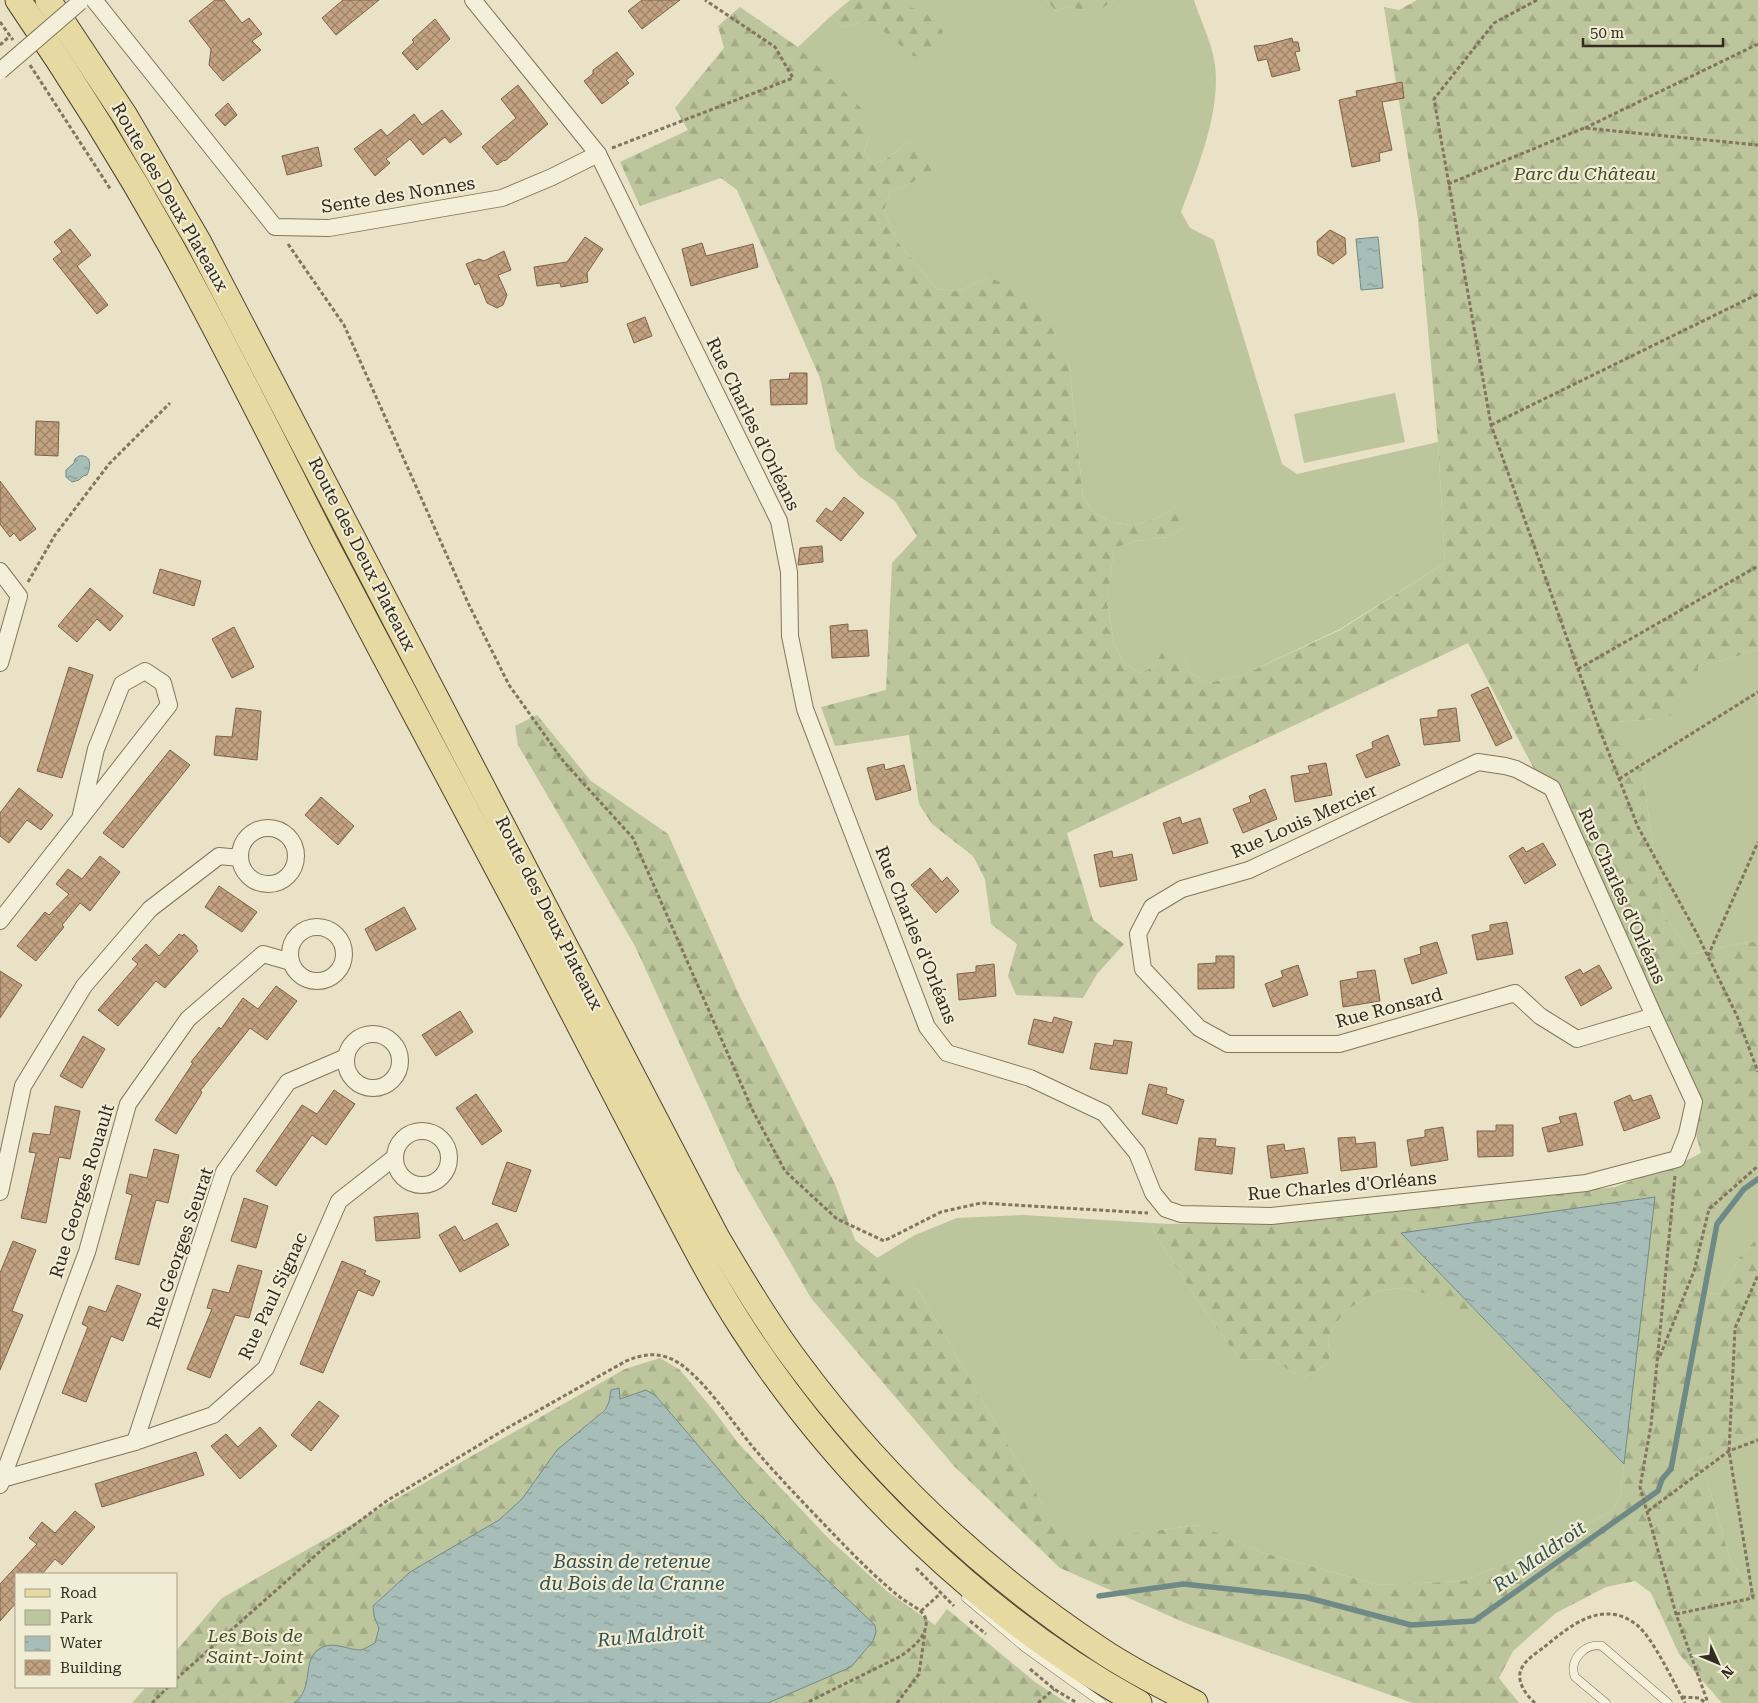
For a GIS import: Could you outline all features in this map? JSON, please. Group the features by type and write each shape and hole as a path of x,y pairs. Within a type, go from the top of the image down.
{"main road":[{"name":"Route des Deux Plateaux","path":"18,0 58,59 130,174 197,293 418,720 713,1279 745,1333 794,1401 842,1460 907,1533 1002,1611 1060,1654 1139,1703"},
{"name":"Route des Deux Plateaux","path":"48,0 124,116 198,241 716,1236 755,1302 796,1361 840,1418 888,1472 939,1524 1020,1593 1065,1626 1104,1652 1195,1703"}],"street":[{"name":"Rue Charles d'Orléans","path":"473,0 598,154 779,521 789,572 790,636 805,709 928,1027 947,1053 1030,1078 1104,1113 1137,1153 1153,1192 1166,1209 1181,1214 1272,1216 1586,1183 1677,1159 1687,1134 1694,1102 1552,788 1516,769 1506,766"},
{"path":"0,71 85,1 276,227"},
{"name":"Sente des Nonnes","path":"276,227 329,228 502,198 598,154"},
{"path":"0,572 19,596 0,663"},
{"path":"0,920 80,819 169,705 163,683 145,671 122,684 96,750 80,819"},
{"name":"Rue Louis Mercier","path":"1143,969 1138,934 1152,907 1182,889 1250,870 1478,762 1506,766"},
{"path":"0,1192 23,1086 84,986 150,909 219,856 240,858"},
{"name":"Rue Georges Rouault","path":"1,1482 87,1252 128,1104 188,1019 263,954 291,962"},
{"name":"Rue Ronsard","path":"1143,969 1199,1028 1228,1044 1339,1044 1515,993 1540,1016 1577,1039 1654,1016"},
{"name":"Rue Georges Seurat","path":"136,1442 224,1172 288,1082 346,1057"},
{"name":"Rue Paul Signac","path":"1,1482 136,1442 213,1415 266,1368 339,1201 395,1157"}],"lane":[{"path":"958,1590 1024,1647 1102,1703"},
{"path":"1606,1703 1575,1677 1572,1671 1572,1666 1577,1657 1593,1645 1602,1646 1668,1703"}],"path":[{"path":"598,154 793,78 775,47 705,0"},
{"path":"1537,0 1494,22 1434,99 1491,425 1599,728 1638,828 1708,957 1737,1016 1758,1072"},
{"path":"0,45 10,36"},
{"path":"1448,184 1584,128 1758,44"},
{"path":"1584,128 1758,145"},
{"path":"276,227 344,325 469,605 509,685 564,762 634,838 753,1111 785,1171 837,1219 884,1242 941,1212 981,1203 1150,1214 1166,1209"},
{"path":"1491,425 1758,294"},
{"path":"19,596 55,535 109,464 170,403"},
{"path":"1578,669 1758,566"},
{"path":"1619,779 1758,692"},
{"path":"1708,957 1758,842"},
{"path":"1677,1159 1651,1425 1640,1486 1676,1614 1707,1703"},
{"path":"1658,1361 1694,1271 1709,1208 1758,1166"},
{"path":"1676,1614 1753,1598 1729,1451 1735,1328 1758,1275"},
{"path":"178,1677 326,1546 388,1500 509,1427 626,1361 642,1355 656,1354 670,1358 684,1366 696,1377 753,1447 818,1518 881,1582 921,1612 926,1620 919,1674 897,1703"},
{"path":"1648,1511 1729,1451 1758,1440"},
{"path":"921,1612 941,1593"},
{"path":"806,1703 901,1656 914,1646 925,1631"},
{"path":"152,1703 167,1688"},
{"path":"1038,1703 1054,1689"},
{"path":"1682,1697 1699,1698 1707,1703"}],"green space":[{"path":"850,0 881,0 924,11 943,31 934,58 913,56 874,23 859,23 843,27 831,16"},
{"path":"881,0 1046,0 1056,11 1070,6 1089,15 1115,0 1194,0 1214,59 1215,97 1207,137 1181,212 1190,228 1214,240 1282,464 1297,474 1438,442 1445,563 1340,629 1243,675 1208,683 1191,674 1184,657 1163,650 1154,667 1139,673 1123,662 1114,643 1107,601 1114,548 1137,541 1168,537 1187,527 1178,505 1156,519 1134,525 1114,523 1095,514 1083,496 1069,363 988,277 959,291 937,289 897,241 884,211 890,191 911,183 913,139 886,159 873,165 864,151 870,134 798,47 831,16 843,27 859,23 874,23"},
{"path":"1046,0 1115,0 1089,16 1070,6 1056,11"},
{"name":"Parc du Château","path":"1417,0 1758,0 1758,649 1698,666 1697,685 1672,715 1654,719 1617,722 1641,763 1663,914 1691,954 1748,942 1758,942 1758,1158 1731,1189 1710,1224 1697,1291 1713,1294 1720,1293 1739,1258 1758,1237 1758,1433 1698,1461 1707,1481 1731,1562 1758,1598 1758,1703 1722,1703 1679,1654 1651,1593 1635,1581 1606,1587 1556,1613 1513,1651 1499,1678 1519,1703 1413,1703 1188,1624 1060,1568 954,1466 811,1298 738,1172 635,946 518,745 515,726 537,715 591,781 668,834 740,997 835,1184 855,1240 919,1291 1041,1502 1078,1541 1199,1525 1260,1552 1379,1585 1463,1581 1534,1552 1612,1511 1620,1496 1655,1197 1401,1233 1473,1308 1456,1315 1427,1294 1401,1288 1377,1291 1344,1312 1328,1337 1330,1362 1302,1379 1274,1360 1240,1359 1215,1326 1156,1236 1151,1223 1311,1220 1615,1187 1701,1153 1691,1115 1566,830 1468,643 1067,833 1093,920 1124,944 1097,974 1083,998 1016,995 1008,976 1017,944 991,924 985,879 973,856 932,824 919,804 909,735 835,746 821,707 886,690 892,563 917,536 895,501 859,476 836,450 820,378 737,190 721,178 640,206 620,162 688,130 675,108 724,48 718,26 740,7 798,47 861,108 870,134 864,151 873,165 886,159 913,139 936,154 933,170 911,183 890,191 884,211 897,241 937,289 959,291 988,277 1002,283 1048,321 1069,363 1083,496 1095,514 1114,523 1134,525 1156,519 1178,505 1188,510 1187,527 1168,537 1137,541 1114,548 1107,602 1114,643 1123,662 1139,673 1154,667 1163,650 1177,647 1184,657 1191,674 1208,683 1243,675 1340,630 1445,563 1438,442 1418,219 1384,7 1399,10"},
{"path":"1395,393 1405,442 1304,463 1294,414"},
{"path":"1758,649 1758,942 1748,942 1691,954 1663,914 1641,763 1616,722 1654,719 1698,666"},
{"path":"1758,1158 1758,1237 1739,1258 1720,1293 1713,1294 1697,1291 1710,1224 1731,1189"},
{"path":"1023,1215 1151,1223 1156,1236 1215,1326 1240,1359 1274,1360 1302,1379 1330,1362 1328,1337 1344,1312 1377,1291 1401,1288 1427,1294 1456,1314 1473,1308 1624,1464 1620,1496 1612,1511 1534,1552 1463,1581 1379,1585 1260,1552 1198,1525 1078,1542 1041,1502 919,1291 877,1258 915,1235 957,1218"},
{"name":"Les Bois de Saint-Joint","path":"660,1358 680,1370 738,1443 830,1540 888,1592 935,1625 947,1609 1035,1682 1067,1703 768,1703 851,1667 875,1625 743,1498 656,1396 646,1390 620,1399 618,1388 611,1390 609,1402 605,1409 547,1464 522,1499 499,1520 410,1572 373,1606 374,1616 379,1628 375,1643 362,1650 348,1648 308,1674 303,1693 294,1703 132,1703 145,1688 178,1688 178,1649 222,1598 625,1369"},
{"path":"1758,1433 1758,1598 1731,1562 1707,1481 1698,1461"}],"water":[{"path":"1378,237 1383,288 1361,290 1356,239"},
{"path":"79,456 88,459 89,468 87,475 72,482 66,477 66,470"},
{"path":"1655,1197 1624,1464 1401,1233"},
{"name":"Bassin de retenue du Bois de la Cranne","path":"619,1388 620,1399 646,1390 656,1396 743,1498 875,1625 876,1632 873,1641 851,1667 768,1703 294,1703 304,1690 310,1660 319,1649 324,1646 334,1645 361,1650 375,1643 379,1628 374,1616 373,1606 410,1572 499,1520 522,1499 557,1450 605,1410 609,1402 611,1390"}],"building":[{"path":"215,0 224,0 242,23 249,18 262,34 252,41 261,50 223,81 209,65 211,49 189,21"},
{"path":"343,0 379,0 336,35 322,18"},
{"path":"642,0 680,0 642,29 628,11"},
{"path":"435,19 450,39 417,70 402,53 414,42 412,40"},
{"path":"1292,38 1293,42 1298,42 1300,51 1295,52 1300,70 1272,77 1267,59 1258,61 1254,46"},
{"path":"617,52 634,74 626,80 629,83 602,104 584,81 593,74 593,70"},
{"path":"1402,82 1404,98 1382,102 1392,150 1379,153 1380,161 1352,167 1339,100 1357,96 1356,91"},
{"path":"518,85 548,124 505,161 497,165 482,147 516,118 501,99"},
{"path":"228,103 237,115 225,126 215,115"},
{"path":"442,110 462,134 450,143 445,137 423,155 410,139 386,159 390,163 375,176 354,149 381,129 387,136 414,114 422,125"},
{"path":"318,147 322,166 287,175 282,156"},
{"path":"70,229 91,255 77,266 108,305 97,314 53,259 62,252 54,242"},
{"path":"1330,230 1345,238 1346,254 1333,264 1318,255 1317,241"},
{"path":"585,237 603,249 587,273 588,282 561,287 560,283 537,286 534,267 567,262"},
{"path":"702,243 706,256 753,244 758,267 691,286 682,249"},
{"path":"504,251 511,270 498,275 507,295 503,305 497,308 487,303 479,283 475,285 466,264 479,259 484,261"},
{"path":"645,317 652,336 634,343 627,324"},
{"path":"790,373 807,373 807,404 771,405 770,380 789,379"},
{"path":"36,421 59,422 58,456 35,455"},
{"path":"0,481 36,529 20,541 14,533 10,537 0,524"},
{"path":"844,497 864,513 841,541 816,521 826,508 832,512"},
{"path":"822,546 823,562 798,565 800,548"},
{"path":"160,569 201,581 194,606 153,593"},
{"path":"90,588 123,616 110,631 97,619 77,642 58,626"},
{"path":"848,624 848,631 867,630 869,656 832,658 830,626"},
{"path":"234,627 254,667 232,678 212,639"},
{"path":"69,667 93,675 62,778 37,771"},
{"path":"1488,687 1512,738 1496,746 1471,695"},
{"path":"236,708 261,711 257,760 214,755 216,736 232,737"},
{"path":"1456,708 1460,741 1424,745 1420,719 1438,717 1438,710"},
{"path":"1388,735 1400,765 1366,778 1356,755 1373,748 1372,742"},
{"path":"170,750 190,765 123,848 103,833"},
{"path":"1326,763 1332,795 1295,802 1291,776 1310,773 1308,766"},
{"path":"884,764 885,770 904,765 911,790 876,800 867,768"},
{"path":"19,788 53,815 41,830 27,820 9,843 0,836 0,813"},
{"path":"1265,789 1277,819 1243,833 1233,809 1251,802 1249,796"},
{"path":"321,797 354,826 338,845 305,815"},
{"path":"1180,817 1182,824 1200,818 1208,843 1173,854 1163,823"},
{"path":"1543,843 1556,865 1525,884 1509,856 1523,847 1526,852"},
{"path":"1112,851 1113,858 1132,854 1137,880 1100,887 1094,855"},
{"path":"100,856 120,872 90,911 80,903 62,925 64,927 36,961 17,946 45,912 49,915 69,894 56,884 68,869 82,879"},
{"path":"930,868 942,882 947,877 959,891 936,913 911,885"},
{"path":"219,886 257,912 242,932 205,907"},
{"path":"404,907 416,929 376,951 365,929"},
{"path":"1507,922 1513,954 1477,960 1472,935 1490,931 1490,925"},
{"path":"179,934 182,936 184,934 197,946 198,951 165,988 156,981 118,1026 98,1010 138,964 132,959 146,944 159,956"},
{"path":"1437,942 1447,973 1412,984 1404,959 1421,954 1420,947"},
{"path":"1216,956 1234,956 1234,988 1198,989 1198,964 1216,963"},
{"path":"994,964 996,996 959,1000 957,974 976,972 976,966"},
{"path":"1298,965 1308,995 1273,1007 1265,984 1283,977 1281,971"},
{"path":"1599,965 1612,988 1581,1006 1565,977 1580,969 1583,974"},
{"path":"1375,970 1380,1001 1343,1007 1340,981 1358,978 1357,972"},
{"path":"0,971 22,985 0,1018"},
{"path":"276,986 297,1001 267,1040 250,1028 200,1091 202,1092 200,1096 176,1134 155,1120 193,1063 191,1062 219,1027 221,1029 243,998 258,1009"},
{"path":"460,1011 473,1032 436,1056 422,1035"},
{"path":"1054,1017 1072,1022 1063,1053 1028,1044 1034,1019 1052,1023"},
{"path":"83,1036 105,1049 82,1088 60,1076"},
{"path":"1114,1040 1132,1042 1127,1074 1090,1069 1095,1043 1113,1046"},
{"path":"1149,1084 1167,1088 1166,1094 1184,1100 1177,1124 1142,1114"},
{"path":"334,1090 355,1104 326,1145 312,1135 276,1186 256,1171 302,1105 317,1114"},
{"path":"476,1094 502,1131 482,1145 456,1108"},
{"path":"1630,1095 1633,1101 1651,1095 1660,1118 1624,1131 1614,1102"},
{"path":"55,1106 80,1111 70,1159 59,1157 46,1223 21,1218 36,1153 29,1152 33,1133 50,1135"},
{"path":"1576,1113 1583,1145 1548,1152 1542,1128 1561,1123 1559,1117"},
{"path":"1496,1125 1513,1125 1513,1156 1478,1157 1477,1131 1496,1131"},
{"path":"1443,1127 1448,1160 1411,1166 1407,1140 1425,1137 1425,1130"},
{"path":"1355,1137 1356,1144 1375,1142 1377,1167 1341,1171 1338,1138"},
{"path":"1199,1138 1216,1139 1215,1146 1235,1148 1232,1174 1195,1170"},
{"path":"1284,1144 1285,1151 1304,1148 1308,1173 1271,1178 1267,1146"},
{"path":"154,1149 179,1155 168,1203 156,1200 139,1265 115,1259 132,1195 126,1193 130,1174 147,1178"},
{"path":"507,1162 531,1170 516,1212 492,1204"},
{"path":"244,1198 268,1206 256,1248 231,1241"},
{"path":"418,1213 420,1238 376,1241 374,1217"},
{"path":"497,1223 509,1245 460,1272 439,1235 455,1226 464,1241"},
{"path":"13,1241 36,1250 12,1311 23,1315 0,1370 0,1273"},
{"path":"342,1261 366,1271 364,1274 380,1281 373,1296 358,1290 323,1373 300,1364"},
{"path":"238,1265 262,1271 249,1318 235,1315 210,1378 187,1369 212,1309 207,1308 213,1289 229,1293"},
{"path":"117,1285 141,1294 123,1341 111,1336 86,1402 62,1393 88,1327 82,1324 89,1306 106,1312"},
{"path":"319,1401 339,1416 311,1451 291,1435"},
{"path":"260,1427 277,1446 240,1479 211,1446 226,1434 238,1447"},
{"path":"196,1452 204,1475 102,1507 95,1484"},
{"path":"75,1511 95,1527 62,1565 55,1559 43,1573 15,1573 15,1604 0,1621 0,1584 37,1544 29,1538 42,1522 55,1533"}],"waterway":[{"name":"Ru Maldroit","path":"1099,1596 1183,1584 1305,1597 1411,1625 1474,1621 1658,1491 1662,1479 1671,1469 1717,1224 1744,1189 1758,1179"}]}
